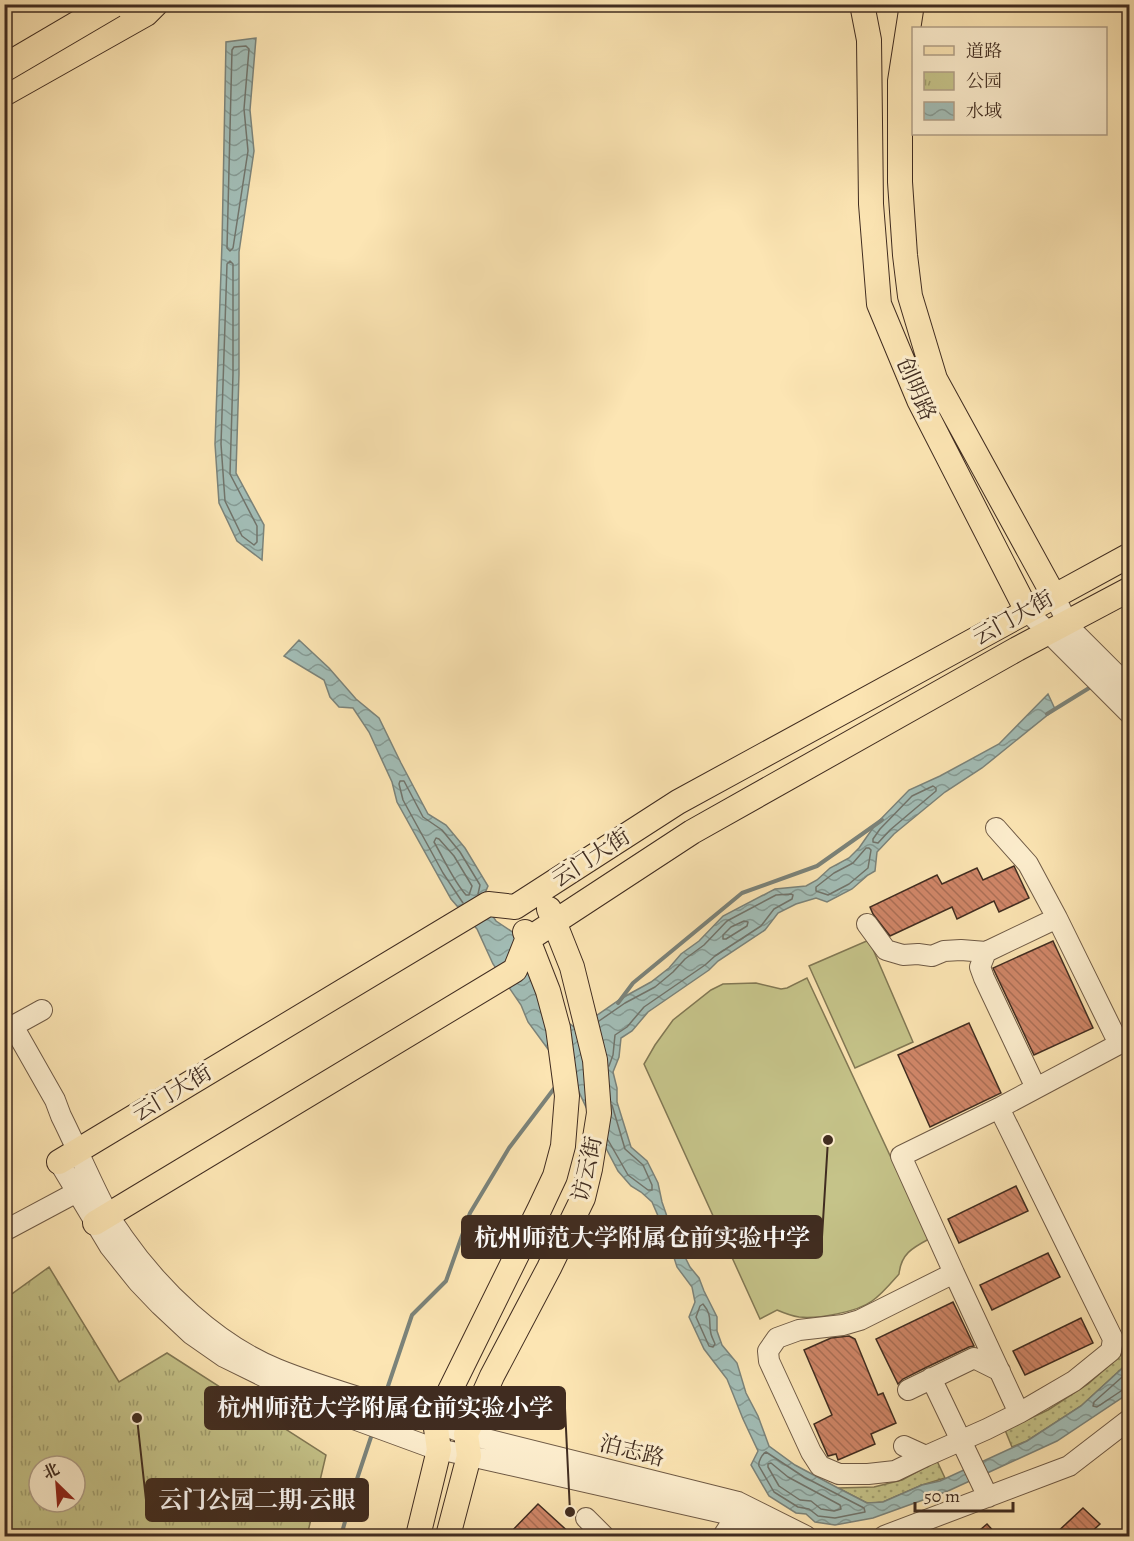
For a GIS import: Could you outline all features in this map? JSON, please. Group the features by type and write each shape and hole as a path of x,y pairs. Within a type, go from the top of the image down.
{"highway":[{"path":"4,68 113,4"},
{"path":"4,16 30,10 52,32 76,36 133,4"}],"main road":[{"path":"4,41 30,10 68,4"},
{"path":"4,94 146,14 156,4"},
{"name":"创明路","path":"862,4 869,40 871,204 879,304 919,400 1027,611"},
{"name":"创明路","path":"912,4 900,81 900,182 910,296 935,379 1054,596"},
{"name":"云门大街","path":"68,1156 488,904 515,907 678,802 1130,555"},
{"name":"云门大街","path":"527,939 710,821 1130,589"},
{"name":"访云街","path":"448,1536 467,1445 492,1376 583,1198 599,1113 595,1059 574,975 542,890"},
{"name":"访云街","path":"435,1421 555,1176 563,1146 567,1096 558,1028 548,992 515,907"},
{"path":"102,1219 515,970 527,939"},
{"path":"418,1536 435,1449 435,1421"}],"street":[{"name":"创明路","path":"1054,596 1058,627"},
{"name":"创明路","path":"1027,611 1058,627 1126,702"},
{"path":"996,828 1028,864 1058,918 1119,1044 999,1108 901,1156 1019,1413"},
{"path":"867,924 886,950 903,955 932,956 944,951 986,952 1058,918"},
{"path":"986,952 980,967 984,978 1036,1088"},
{"path":"42,1010 13,1026 55,1100 61,1116 77,1192 102,1219"},
{"path":"954,1273 860,1320 843,1325 799,1330 777,1338 768,1351 769,1361 811,1452 820,1466 839,1474 894,1471 1019,1413 1074,1381 1111,1351 1113,1339 999,1108"},
{"path":"68,1156 102,1219"},
{"path":"4,1231 77,1192"},
{"name":"泊志路","path":"102,1219 170,1293 198,1318 232,1345 275,1368 342,1393 435,1421 467,1445 736,1516 772,1536"},
{"name":"泊志路","path":"102,1219 110,1246 138,1282 191,1334 224,1357 340,1414 435,1449 467,1445 738,1502 806,1536"},
{"path":"908,1390 974,1358 1000,1371"},
{"path":"931,1378 985,1492"},
{"path":"884,1536 985,1492 1069,1466 1130,1419"},
{"path":"904,1446 926,1456"},
{"path":"723,1536 736,1516"},
{"path":"586,1518 604,1536"}],"green space":[{"path":"869,940 913,1042 855,1068 809,966"},
{"path":"807,978 929,1239 908,1252 902,1261 899,1274 879,1295 865,1305 837,1314 816,1317 796,1317 777,1310 760,1319 644,1064 673,1020 711,990 723,984 756,983 781,989"},
{"path":"49,1267 119,1382 167,1353 326,1455 307,1536 5,1536 5,1299"},
{"path":"1128,1343 1129,1362 1081,1406 1027,1441 1012,1447 1005,1430 1048,1410 1088,1384 1121,1355"},
{"path":"937,1461 945,1478 883,1502 867,1503 838,1488 874,1487 902,1480"}],"water":[{"path":"256,38 250,110 254,151 239,252 236,473 264,525 262,560 237,541 219,503 215,444 226,42"},
{"path":"299,640 329,668 356,699 379,718 428,814 446,825 465,848 488,886 482,900 496,921 514,933 566,1021 577,1029 622,998 651,982 669,968 681,954 699,941 723,916 775,889 806,886 830,868 849,858 875,825 909,790 999,744 1048,694 1055,709 982,768 945,792 894,834 877,852 875,871 852,889 827,902 816,898 778,913 765,930 648,1012 632,1031 621,1038 619,1057 613,1072 617,1088 617,1102 631,1147 647,1161 658,1183 671,1228 685,1251 690,1267 699,1278 717,1317 717,1331 722,1345 737,1363 746,1393 758,1416 769,1446 795,1465 867,1503 883,1502 922,1485 940,1481 1027,1441 1081,1406 1129,1362 1129,1393 1057,1441 948,1491 873,1518 835,1525 815,1522 806,1514 796,1513 769,1496 751,1465 758,1451 727,1379 704,1349 689,1317 695,1302 692,1287 677,1267 652,1202 631,1186 618,1171 578,1090 528,1022 521,1005 493,964 477,929 451,899 397,802 392,782 369,732 353,708 339,707 330,697 324,680 284,656"}],"building":[{"path":"1014,866 1029,898 999,912 994,901 957,919 952,907 890,936 870,907 937,875 942,884 977,868 983,880"},
{"path":"1053,941 1093,1028 1034,1055 993,968"},
{"path":"969,1023 1001,1093 930,1127 898,1055"},
{"path":"1016,1186 1028,1211 959,1243 948,1219"},
{"path":"1048,1253 1060,1277 992,1310 980,1285"},
{"path":"953,1302 974,1346 903,1379 898,1384 876,1339"},
{"path":"1081,1318 1093,1343 1025,1375 1013,1351"},
{"path":"849,1336 855,1339 878,1395 883,1393 896,1423 871,1434 875,1444 838,1460 836,1454 828,1456 814,1424 832,1415 804,1350 831,1338"},
{"path":"538,1504 573,1536 507,1536"},
{"path":"1083,1508 1100,1524 1087,1536 1053,1536"},
{"path":"987,1524 998,1536 973,1536"}],"waterway":[{"path":"1119,670 1130,663"},
{"path":"1047,714 1094,685"},
{"path":"618,1003 633,983 742,893 817,866 882,820"},
{"path":"384,1398 412,1315 446,1281 470,1213 509,1148 556,1086"},
{"path":"341,1536 373,1431"}],"place":[{"name":"杭州师范大学附属仓前实验中学","path":"828,1140"},
{"name":"云门公园二期·云眼","path":"137,1418"},
{"name":"杭州师范大学附属仓前实验小学","path":"570,1512"}]}
